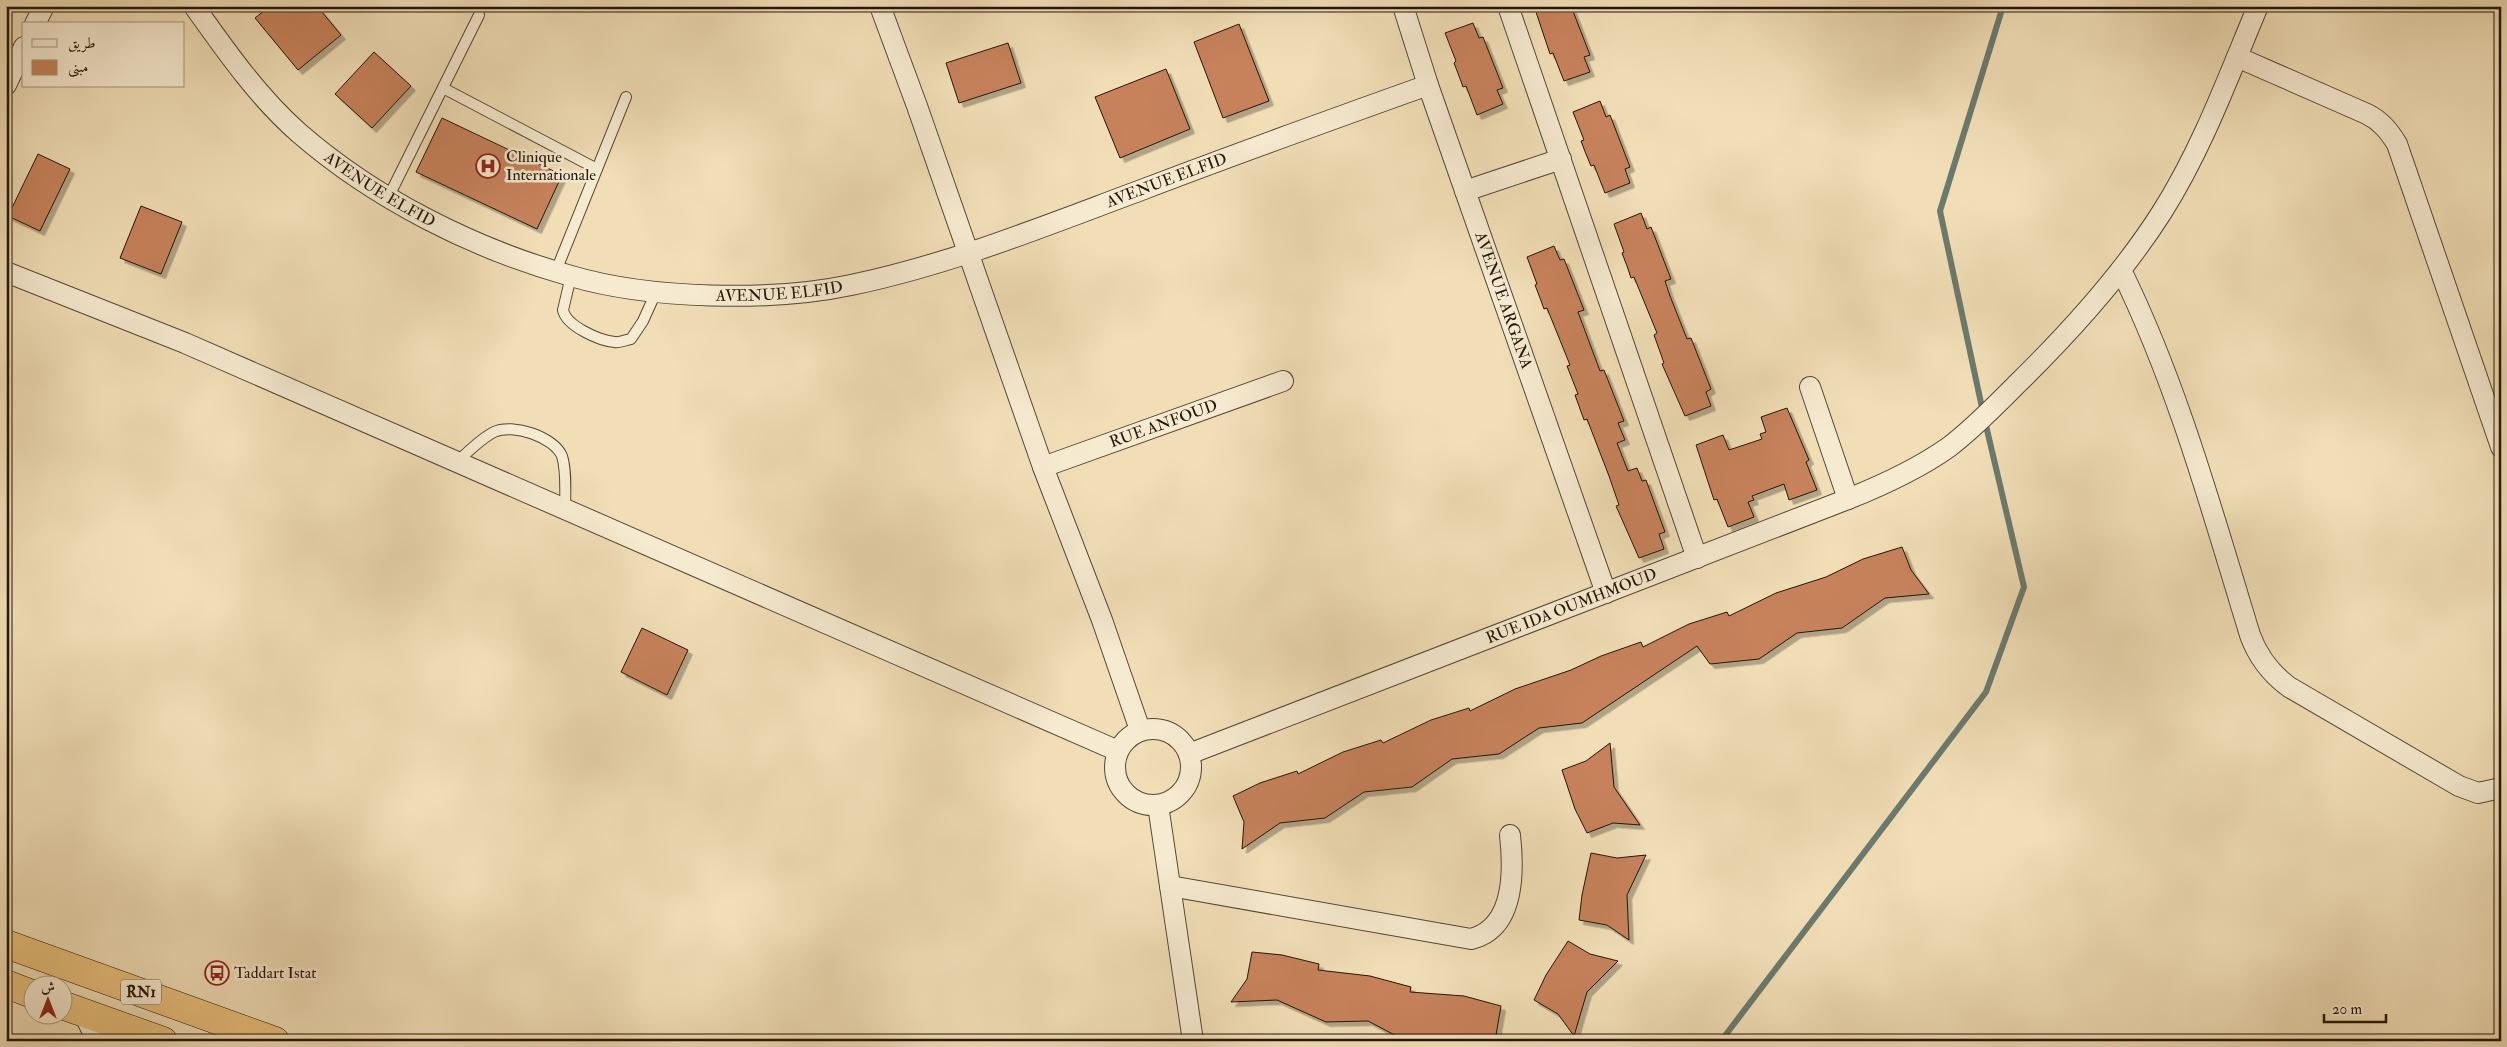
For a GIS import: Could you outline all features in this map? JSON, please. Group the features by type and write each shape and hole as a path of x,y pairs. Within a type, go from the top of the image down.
{"highway":[{"name":"RN1","path":"6,944 275,1041"},
{"path":"6,984 22,990"},
{"name":"RN1","path":"73,1009 146,1038"}],"street":[{"path":"36,22 44,6"},
{"name":"AVENUE ELFID","path":"194,6 242,73 297,131 343,168 388,198 449,229 563,274 616,286 740,296 794,293 849,286 968,255 1428,85"},
{"path":"880,6 917,106 1043,468 1102,620 1140,730"},
{"name":"AVENUE ARGANA","path":"1403,6 1428,85 1606,593"},
{"path":"1508,6 1698,558"},
{"name":"RUE IDA OUMHMOUD","path":"1189,754 1848,499 1896,478 1949,447 1984,417 2064,337 2121,270 2162,212 2185,172 2258,6"},
{"path":"6,85 22,51"},
{"path":"2236,57 2367,114 2378,120 2388,131 2400,153 2501,447"},
{"path":"1465,190 1561,159"},
{"path":"2121,270 2142,314 2170,384 2250,635 2269,670 2289,687 2459,786 2478,793 2501,788"},
{"path":"6,272 185,343 1118,751"},
{"name":"RUE ANFOUD","path":"1043,468 1283,381"},
{"path":"1810,387 1848,499"},
{"path":"1140,730 1164,730 1175,735 1184,743 1189,754 1191,768 1189,781 1181,792 1171,800 1158,805 1144,804 1132,799 1122,789 1116,777 1114,764 1118,751 1131,735 1140,730"},
{"path":"1158,805 1192,1041"},
{"path":"1170,886 1471,939 1488,933 1494,928 1502,913 1512,871 1510,835"},
{"path":"73,1009 97,1041"}],"lane":[{"path":"388,198 479,15"},
{"path":"443,88 597,169"},
{"path":"626,98 597,169 563,274 564,316 579,329 613,342 630,339 643,321 657,290"},
{"path":"456,463 483,438 497,430 516,430 548,440 561,456 565,510"}],"building":[{"path":"270,6 317,6 341,35 298,70 255,18"},
{"path":"1534,6 1571,6 1590,55 1584,57 1590,72 1564,81 1553,53 1550,54"},
{"path":"1473,23 1479,38 1483,37 1503,88 1497,90 1503,104 1477,115 1466,86 1463,87 1454,63 1456,61 1445,33"},
{"path":"1239,24 1269,101 1223,118 1194,42"},
{"path":"1008,43 1021,83 959,103 946,63"},
{"path":"374,52 411,86 372,128 335,94"},
{"path":"1166,69 1190,129 1120,158 1095,97"},
{"path":"1600,101 1606,117 1610,115 1630,167 1625,169 1630,183 1605,193 1594,165 1591,166 1586,154 1581,141 1584,140 1573,112"},
{"path":"442,118 562,175 537,229 416,172"},
{"path":"38,154 70,169 40,231 8,216"},
{"path":"141,206 182,222 161,274 120,258"},
{"path":"1641,213 1647,229 1651,227 1671,279 1665,281 1670,296 1687,339 1691,338 1711,389 1706,392 1711,406 1685,416 1662,364 1664,363 1654,335 1657,333 1634,277 1631,278 1614,224"},
{"path":"1554,246 1560,260 1564,259 1584,310 1578,312 1600,371 1604,370 1624,421 1618,423 1625,440 1617,443 1628,471 1637,468 1642,481 1646,480 1665,532 1659,534 1664,549 1639,558 1616,506 1619,505 1587,419 1584,420 1575,395 1578,394 1567,366 1570,365 1547,308 1544,309 1527,257"},
{"path":"1787,408 1809,460 1806,462 1817,490 1789,500 1784,484 1752,496 1754,500 1748,502 1754,517 1728,527 1717,499 1714,500 1696,445 1723,435 1729,450 1762,439 1760,434 1766,432 1761,417"},
{"path":"1902,547 1911,570 1929,594 1885,598 1842,628 1797,633 1759,659 1710,664 1697,646 1582,723 1539,728 1499,754 1452,759 1412,787 1364,792 1325,818 1280,823 1242,849 1244,822 1233,796 1260,783 1297,771 1298,774 1343,752 1381,740 1383,743 1431,720 1469,708 1470,711 1515,689 1571,670 1601,656 1641,642 1643,647 1689,624 1727,612 1729,616 1776,593 1826,577 1863,559"},
{"path":"642,628 688,650 667,695 621,672"},
{"path":"1610,743 1614,787 1640,825 1613,823 1587,833 1575,809 1562,770 1586,761"},
{"path":"1591,853 1617,858 1646,855 1627,895 1629,940 1607,925 1579,920"},
{"path":"1568,941 1590,954 1618,961 1587,992 1574,1036 1558,1014 1534,1000 1546,975"},
{"path":"1252,952 1282,955 1319,964 1318,970 1370,976 1411,987 1410,992 1464,996 1501,1006 1495,1041 1406,1041 1368,1021 1326,1022 1277,1000 1231,1002 1247,979"}],"waterway":[{"path":"1721,1041 1986,692 2024,587 1984,417 1940,211 2003,6"}],"place":[{"name":"Clinique Internationale","path":"488,166"},
{"name":"Taddart Istat","path":"217,973"}]}
